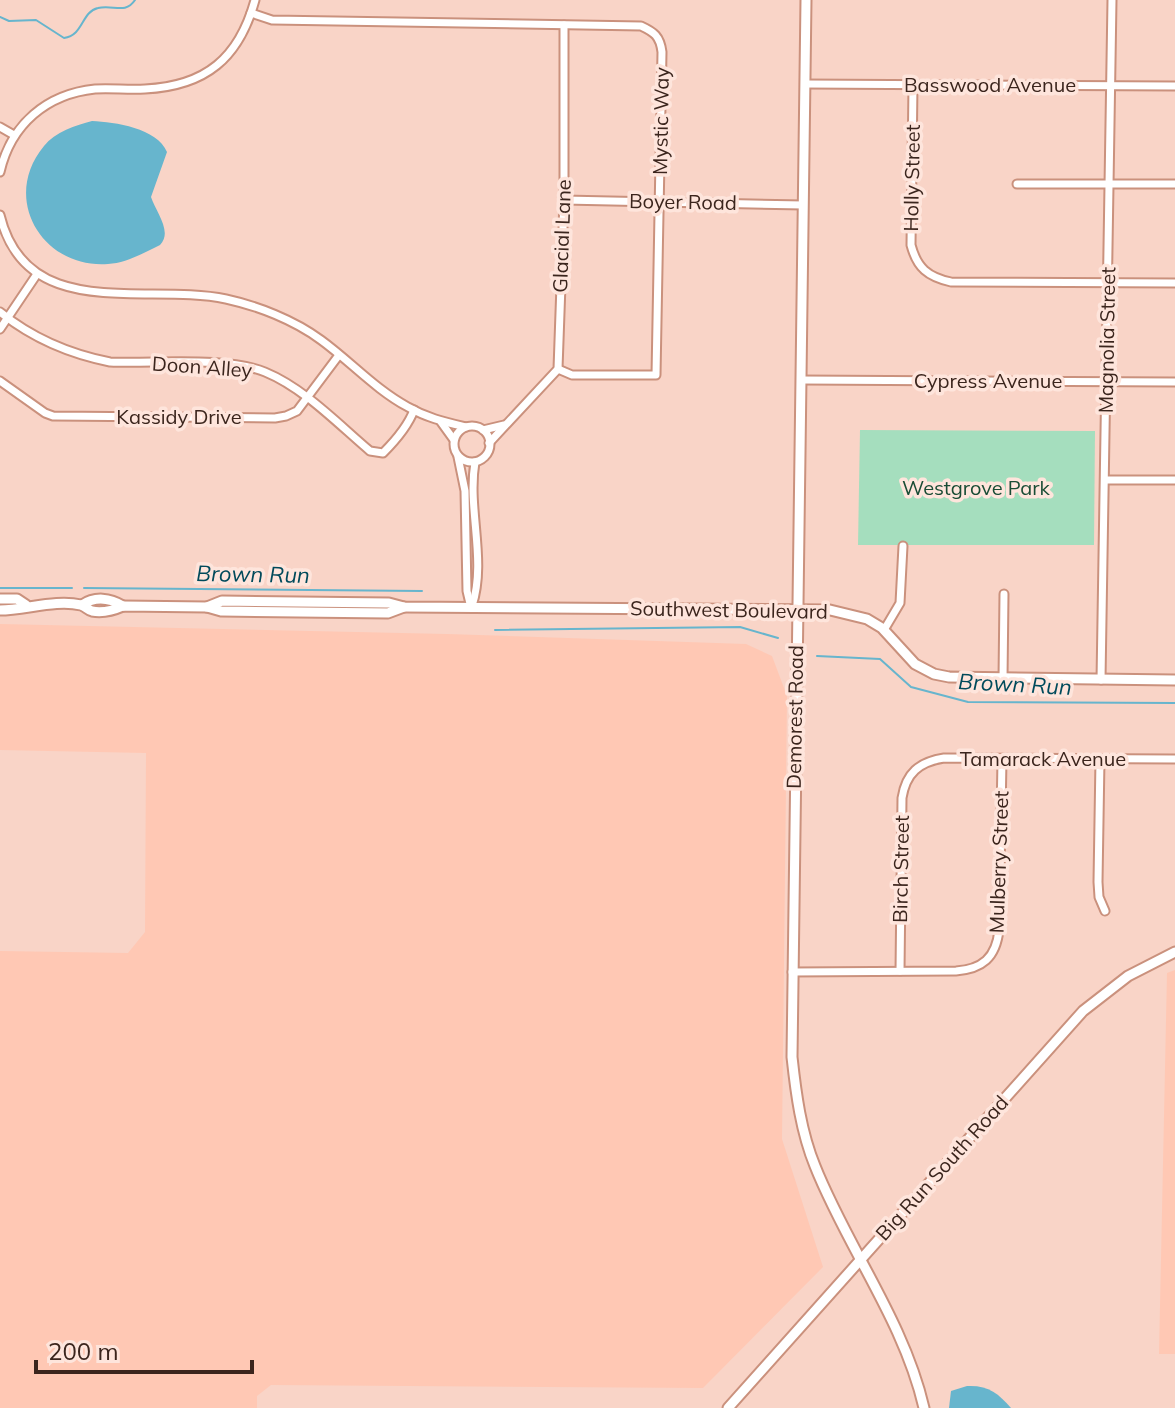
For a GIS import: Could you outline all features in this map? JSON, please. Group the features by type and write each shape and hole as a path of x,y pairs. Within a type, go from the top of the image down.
{"street":[{"path":"0,172 14,135 41,108 73,92 162,88 200,76 220,63 234,50 255,0"},
{"name":"Demorest Road","path":"806,0 790,1037 802,1123 815,1166 902,1343 924,1408"},
{"name":"Magnolia Street","path":"1101,680 1112,0"},
{"name":"Mystic Way","path":"251,13 272,20 641,26 654,31 661,41 656,375 572,375 558,369"},
{"name":"Glacial Lane","path":"558,369 564,200 564,25"},
{"name":"Basswood Avenue","path":"805,84 1175,86"},
{"name":"Holly Street","path":"913,85 911,245 920,269 935,278 951,282 1107,283"},
{"path":"0,127 14,135"},
{"path":"1017,184 1175,184"},
{"name":"Boyer Road","path":"564,200 803,205"},
{"path":"0,215 3,227 24,262 37,274 63,286 89,292 225,298 287,320 319,338 414,410 441,422 483,430 504,425"},
{"path":"0,329 37,274"},
{"path":"1107,283 1175,283"},
{"name":"Doon Alley","path":"0,312 46,342 95,359 240,365 263,371 281,380 370,451 377,453 383,453 389,447 414,410"},
{"name":"Kassidy Drive","path":"0,381 53,416 275,418 297,411 339,355"},
{"path":"458,457 475,462 485,457 489,443 558,369"},
{"name":"Cypress Avenue","path":"801,380 1175,382"},
{"path":"441,422 454,440 465,491 467,591 471,608"},
{"path":"454,440 466,427"},
{"path":"483,430 489,443"},
{"path":"471,608 477,591 476,509 472,478 475,462"},
{"path":"1105,480 1175,480"},
{"path":"884,630 900,603 903,546"},
{"path":"1003,679 1004,594"},
{"name":"Southwest Boulevard","path":"0,599 17,599 26,605"},
{"name":"Southwest Boulevard","path":"0,610 17,610 26,605 82,605 91,611 113,611 123,606 373,613 388,613 404,607 797,609 851,613 884,630 904,655 934,674 962,679 1175,680"},
{"name":"Tamarack Avenue","path":"914,769 944,758 1175,759"},
{"name":"Mulberry Street","path":"900,971 972,970 986,962 996,948 999,930 1002,759"},
{"path":"1100,759 1098,882 1099,897 1105,911"},
{"name":"Birch Street","path":"900,971 902,798 906,780 914,769"},
{"name":"Big Run South Road","path":"728,1408 1083,1011 1121,980 1175,952"},
{"path":"792,972 900,971"}],"shaded area":[{"path":"0,624 746,644 772,656 787,696 782,1139 823,1267 703,1388 271,1385 257,1396 257,1408 0,1408 0,951 128,953 145,932 146,753 0,750"},
{"path":"1175,970 1175,1354 1159,1354 1167,973"}],"green space":[{"name":"Westgrove Park","path":"860,430 1095,431 1094,545 858,545"}],"water":[{"path":"92,121 145,132 162,144 167,152 151,197 164,228 164,240 160,245 128,260 108,264 85,263 64,255 48,243 35,227 28,208 26,188 31,166 44,146 60,133"},
{"path":"967,1386 992,1391 1011,1408 949,1408 951,1391"}],"waterway":[{"path":"0,17 9,21 36,20 64,38 75,33 92,10 123,8 135,0"},
{"name":"Brown Run","path":"0,588 72,588"},
{"name":"Brown Run","path":"84,588 422,591"},
{"name":"Brown Run","path":"495,630 740,627 778,638"},
{"name":"Brown Run","path":"817,656 880,659 911,687 968,702 1175,703"}]}
